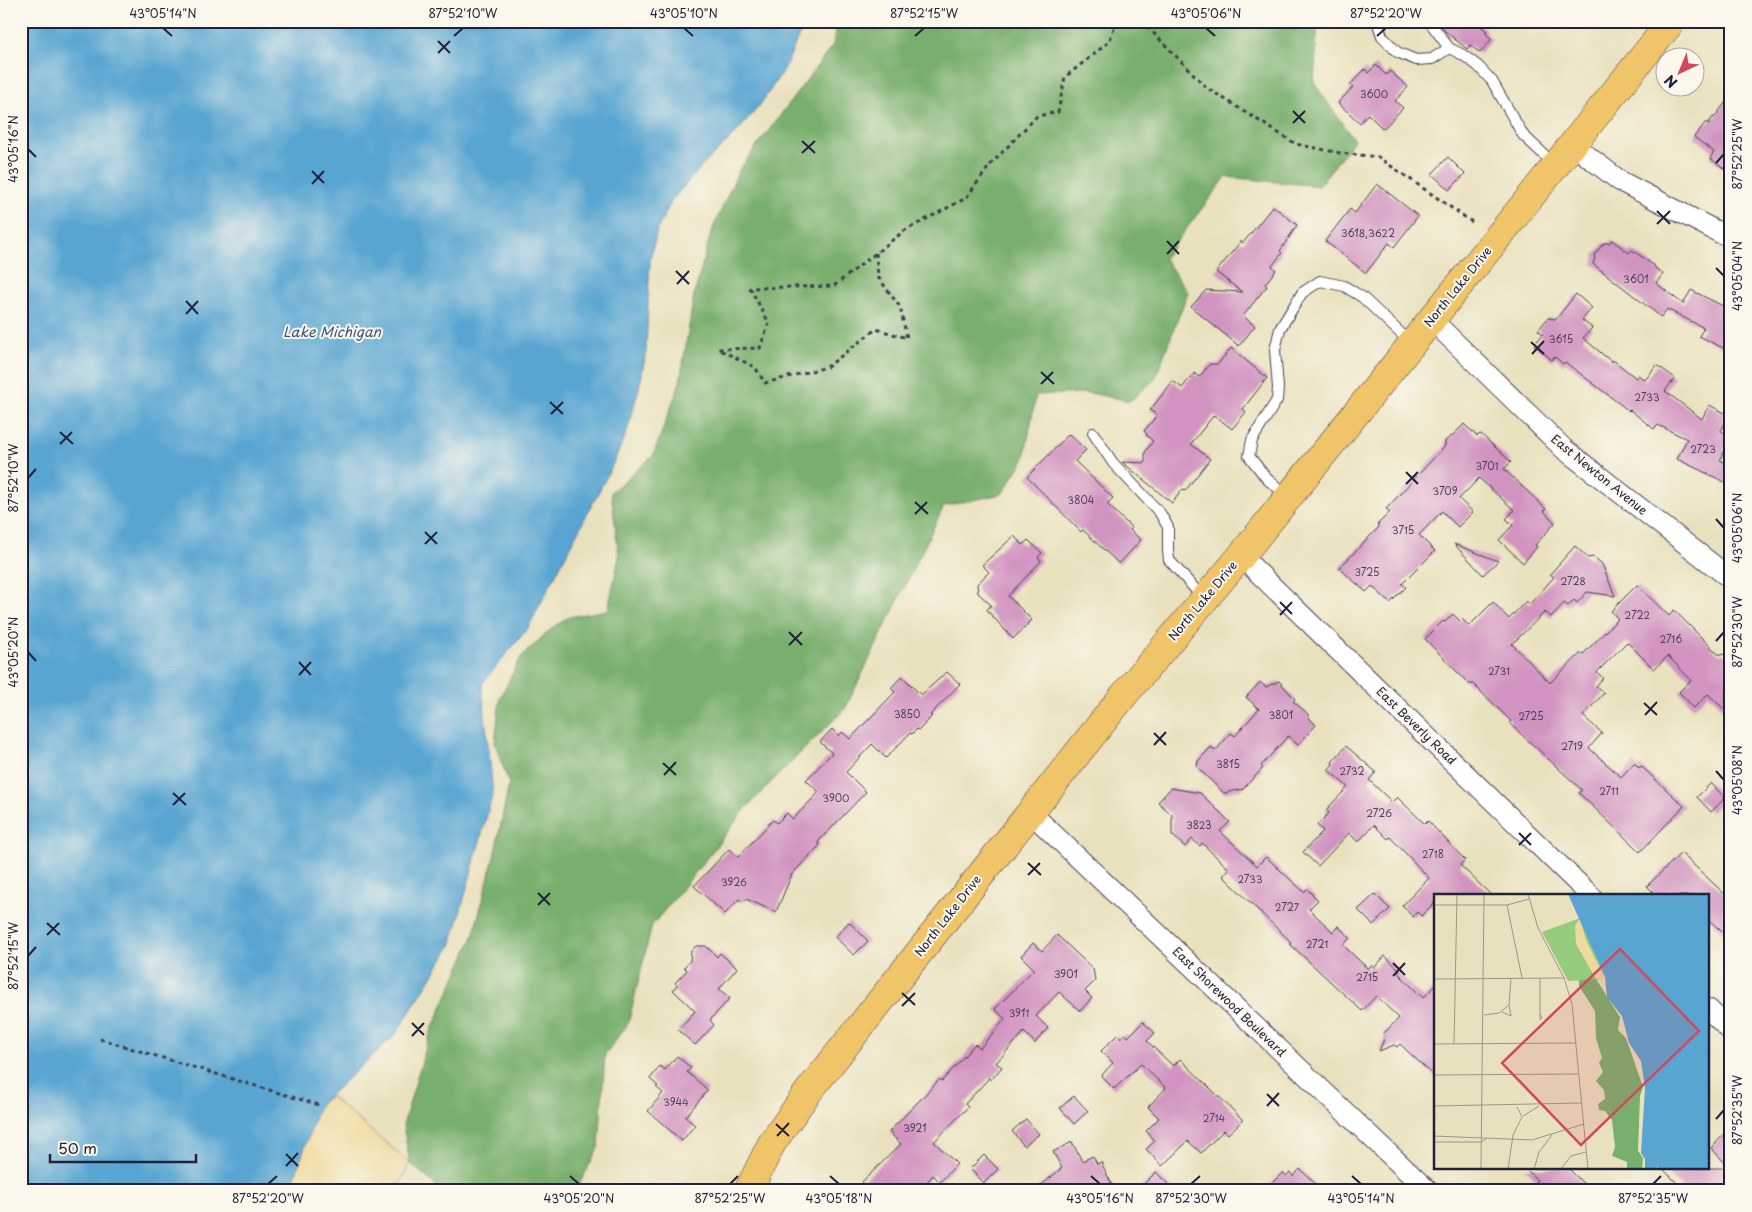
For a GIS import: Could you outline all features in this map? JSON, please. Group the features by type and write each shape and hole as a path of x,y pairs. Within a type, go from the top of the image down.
{"main road":[{"name":"North Lake Drive","path":"748,1191 772,1144 808,1092 1124,695 1289,497 1672,21"}],"street":[{"path":"1564,155 1731,236"},
{"name":"East Newton Avenue","path":"1432,320 1564,449 1731,579"},
{"name":"East Beverly Road","path":"1241,556 1590,894"},
{"name":"East Shorewood Boulevard","path":"1030,812 1428,1191"},
{"path":"1710,1011 1731,1031"}],"lane":[{"path":"1377,21 1382,36 1397,52 1416,60 1432,60 1448,48"},
{"path":"1429,21 1448,48 1463,55 1478,66 1492,81 1524,135 1564,155"},
{"path":"1289,497 1267,479 1249,456 1252,440 1276,400 1278,388 1275,350 1280,329 1302,293 1320,281 1344,286 1362,297 1412,344"},
{"path":"1093,433 1113,464 1160,513 1168,527 1170,560 1205,600"}],"path":[{"path":"876,253 878,277 900,307 907,338 876,329 828,367 765,383 754,367 718,349 760,348 769,323 750,288 834,286 876,253 904,231 966,198 991,164 1037,116 1058,112 1065,77 1109,42 1117,21"},
{"path":"1142,21 1207,88 1296,144 1340,153 1378,157 1472,222"},
{"path":"100,1039 319,1105"}],"green space":[{"path":"837,21 1318,21 1314,83 1354,140 1319,186 1226,177 1164,258 1188,292 1155,379 1130,401 1089,393 1036,395 1024,460 1002,494 944,506 845,709 747,807 652,925 628,1024 605,1054 599,1146 580,1183 581,1191 442,1191 410,1163 403,1125 430,1034 472,940 494,857 509,784 495,743 500,698 521,657 552,628 569,617 608,610 619,557 611,492 653,456 680,382 694,295 711,233 739,170 833,45"}],"sand":[{"path":"330,1096 410,1163 396,1191 290,1191 319,1105"}],"water":[{"name":"Lake Michigan","path":"21,21 805,21 785,68 760,105 672,200 657,230 650,260 646,351 641,380 627,432 611,468 528,628 482,684 493,793 451,946 396,1034 319,1105 290,1191 21,1191"}],"building":[{"path":"1438,21 1474,21 1487,31 1485,33 1492,39 1480,53 1470,45 1467,49 1445,31"},
{"path":"1376,65 1386,75 1390,71 1408,87 1395,101 1403,108 1383,129 1368,114 1360,123 1338,103 1353,87 1350,85 1365,69 1368,73"},
{"path":"1731,95 1731,174 1710,158 1714,152 1694,137 1706,122 1708,124 1714,118"},
{"path":"1448,157 1465,174 1449,190 1432,174"},
{"path":"1377,184 1418,216 1394,247 1389,243 1366,273 1325,241 1350,209 1355,213"},
{"path":"1273,206 1297,225 1280,251 1282,253 1272,266 1276,270 1265,284 1267,286 1243,316 1255,326 1239,346 1191,307 1206,290 1242,292 1216,272"},
{"path":"1612,240 1629,253 1632,250 1655,266 1663,274 1656,283 1683,304 1691,290 1731,310 1731,352 1699,336 1704,328 1667,309 1661,317 1593,264 1594,255 1604,243 1609,243"},
{"path":"1576,294 1592,308 1582,320 1592,328 1583,338 1612,362 1613,360 1636,378 1638,375 1645,380 1657,365 1675,378 1665,391 1702,419 1709,405 1729,415 1721,431 1731,437 1720,460 1731,466 1731,485 1677,459 1687,439 1658,425 1654,429 1565,362 1563,364 1555,357 1552,360 1534,345 1543,334 1538,330 1548,318 1556,319"},
{"path":"1231,348 1267,378 1243,409 1246,412 1232,429 1214,415 1191,444 1210,459 1185,491 1183,489 1172,503 1122,462 1145,463 1145,452 1153,441 1144,431 1157,415 1150,410 1173,381 1182,388 1194,373 1199,377 1210,364 1218,364"},
{"path":"1464,424 1477,436 1481,434 1511,462 1504,469 1546,509 1544,511 1555,523 1535,545 1537,547 1523,563 1499,540 1513,525 1506,519 1514,510 1479,478 1459,499 1473,512 1458,527 1442,511 1419,535 1435,551 1402,584 1406,587 1390,603 1372,586 1366,592 1339,568 1379,527 1377,525 1390,512 1386,509 1445,446 1445,441"},
{"path":"1069,434 1086,450 1075,461 1113,498 1107,504 1132,528 1130,530 1141,540 1119,564 1083,530 1081,532 1027,477"},
{"path":"1014,536 1023,545 1028,540 1042,553 1038,557 1041,561 1008,596 1032,620 1013,639 987,610 991,605 978,593 977,584 989,572 982,565"},
{"path":"1454,544 1498,561 1483,575"},
{"path":"1575,546 1588,558 1594,557 1602,564 1615,596 1587,592 1577,603 1574,600 1568,606 1564,603 1551,617 1545,612 1512,644 1550,683 1581,653 1582,655 1618,619 1611,611 1637,585 1669,616 1674,610 1718,654 1731,655 1731,687 1726,691 1725,710 1708,694 1694,708 1679,692 1691,680 1668,656 1654,669 1627,642 1597,672 1603,678 1596,686 1604,693 1583,716 1602,733 1589,748 1621,777 1634,763 1639,768 1641,766 1684,806 1640,852 1579,793 1582,790 1509,723 1511,721 1473,684 1469,684 1425,639 1453,614 1469,626 1493,602 1509,619 1526,601 1530,604 1554,577 1550,574"},
{"path":"947,672 960,684 930,715 932,716 919,730 917,729 912,734 910,733 886,758 872,744 846,772 866,792 818,842 820,845 792,874 776,912 746,899 743,902 739,899 725,914 694,886 729,849 738,857 773,820 777,823 787,813 793,819 819,792 806,780 832,753 820,742 832,729 839,736 842,732 850,739 895,692 891,688 902,676 921,695"},
{"path":"1279,681 1295,699 1293,701 1308,714 1308,717 1316,725 1298,745 1288,736 1261,766 1263,768 1243,789 1224,793 1197,767 1198,761 1211,747 1215,751 1231,733 1235,736 1259,709 1246,697 1260,682 1266,687"},
{"path":"1346,746 1376,772 1369,780 1392,802 1397,797 1425,824 1428,821 1465,860 1460,865 1490,894 1434,894 1434,903 1421,916 1417,912 1413,917 1402,906 1429,878 1390,837 1388,839 1374,825 1358,842 1349,833 1318,866 1303,852 1323,831 1317,825 1329,813 1326,810 1348,787 1328,770 1333,764 1332,762"},
{"path":"1711,783 1725,798 1711,812 1697,797"},
{"path":"1171,788 1200,793 1230,822 1220,831 1257,866 1266,857 1304,892 1307,889 1318,900 1309,909 1333,932 1338,926 1350,938 1343,945 1368,969 1372,965 1374,968 1385,956 1400,970 1398,973 1423,998 1434,987 1434,1076 1400,1044 1397,1047 1394,1045 1379,1051 1385,1037 1383,1034 1399,1018 1376,996 1362,1011 1290,944 1291,942 1223,876 1229,869 1202,843 1200,846 1192,839 1185,847 1172,835 1172,815 1158,802"},
{"path":"1681,853 1731,900 1731,940 1710,921 1710,894 1655,894 1647,886"},
{"path":"1375,894 1390,909 1373,925 1358,910"},
{"path":"849,922 868,941 854,955 835,937"},
{"path":"1057,935 1093,969 1095,981 1085,991 1092,998 1080,1011 1059,992 1036,1016 1048,1028 1035,1043 1024,1032 996,1063 1002,1067 965,1104 968,1107 934,1142 957,1164 940,1182 933,1175 919,1191 871,1191 862,1182 901,1144 889,1132 940,1079 942,1081 975,1044 980,1048 1005,1019 995,1009 1034,969 1021,956 1033,943 1042,951"},
{"path":"696,946 706,946 717,957 720,953 737,968 719,989 730,998 710,1020 714,1025 695,1045 678,1030 695,1011 673,990 677,985 675,983 687,970 684,967 690,961 691,951"},
{"path":"1143,1022 1155,1033 1147,1041 1173,1066 1180,1059 1243,1120 1228,1134 1224,1130 1201,1153 1188,1141 1162,1166 1146,1149 1155,1141 1146,1131 1159,1118 1148,1107 1166,1088 1141,1064 1114,1089 1101,1076 1113,1063 1101,1051 1117,1035 1120,1038 1125,1034 1128,1037"},
{"path":"677,1056 691,1068 687,1072 708,1090 685,1117 695,1125 682,1141 648,1111 663,1093 650,1079 660,1066 665,1070"},
{"path":"1074,1096 1088,1111 1074,1124 1060,1108"},
{"path":"1026,1119 1039,1134 1024,1146 1012,1131"},
{"path":"1731,1127 1731,1191 1685,1191 1664,1170 1730,1168 1711,1148"},
{"path":"1072,1142 1082,1161 1093,1156 1097,1164 1101,1162 1115,1191 1034,1191 1062,1168 1053,1152"},
{"path":"984,1155 998,1169 984,1183 970,1169"},
{"path":"1300,1169 1323,1191 1264,1191 1283,1172 1286,1176 1290,1172 1293,1176"},
{"path":"1527,1170 1570,1170 1591,1191 1544,1191 1535,1182 1537,1180"},
{"path":"1156,1172 1175,1191 1137,1191"}]}
